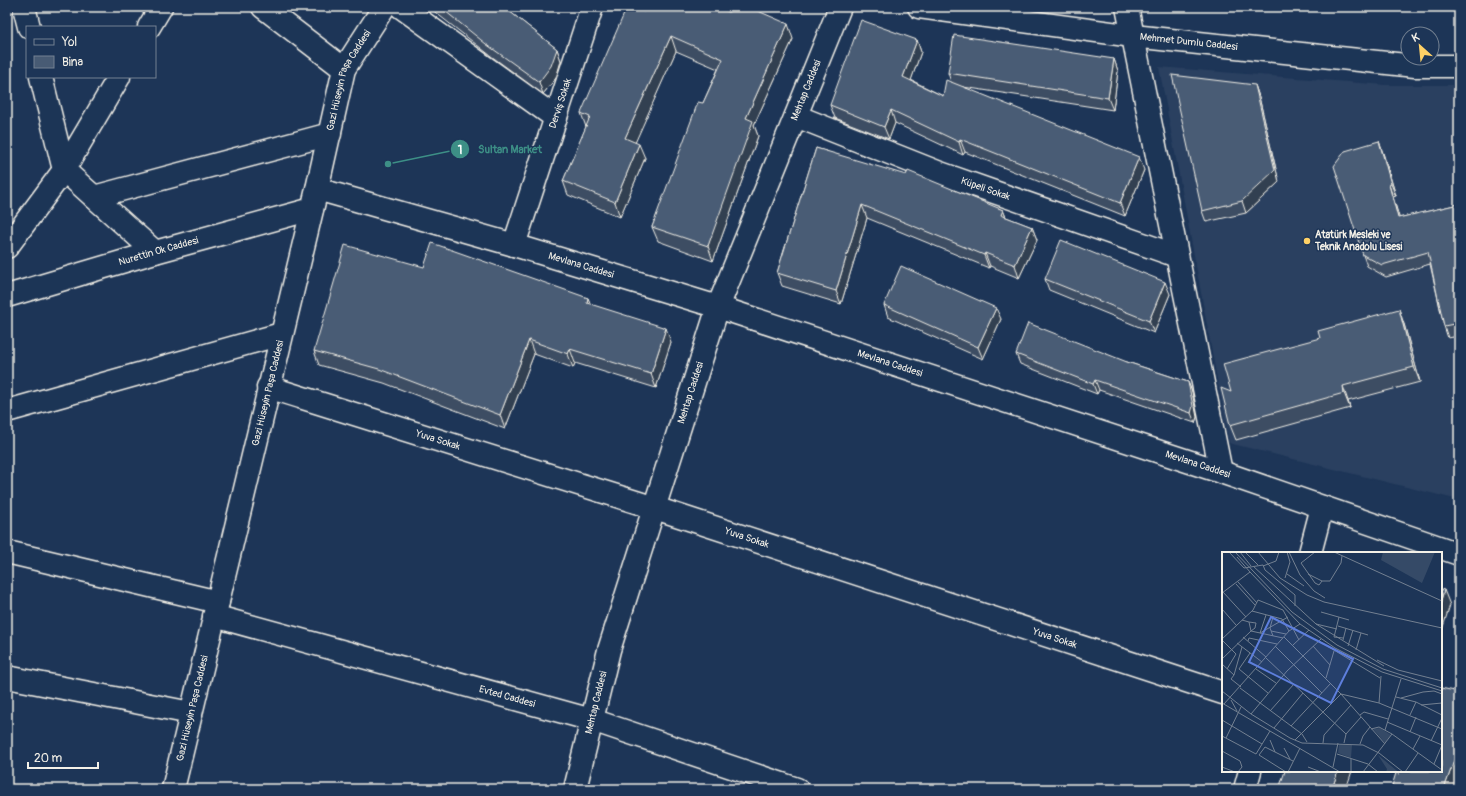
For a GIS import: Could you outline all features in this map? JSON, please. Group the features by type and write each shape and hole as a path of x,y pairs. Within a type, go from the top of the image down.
{"street":[{"path":"24,7 29,26"},
{"path":"150,26 161,7"},
{"path":"263,7 344,70"},
{"name":"Gazi Hüseyin Paşa Caddesi","path":"173,789 344,70 384,7"},
{"path":"401,7 556,118"},
{"name":"Derviş Sokak","path":"514,245 592,7"},
{"name":"Mehtap Caddesi","path":"575,789 609,650 718,307 840,7"},
{"name":"Mehmet Dumlu Caddesi","path":"919,7 1133,36 1414,66 1459,66"},
{"path":"1127,7 1221,472"},
{"path":"41,78 64,170 155,252"},
{"path":"7,247 64,170 118,78"},
{"name":"Küpeli Sokak","path":"796,116 940,173 1177,256"},
{"path":"94,197 330,134"},
{"name":"Mevlana Caddesi","path":"314,200 514,245 718,307 1221,472 1459,554"},
{"name":"Nurettin Ok Caddesi","path":"7,296 155,252 314,200"},
{"path":"7,411 281,334"},
{"name":"Yuva Sokak","path":"268,387 655,508 1222,693"},
{"path":"1310,552 1322,507"},
{"name":"Evted Caddesi","path":"7,552 216,609 592,720 797,789"},
{"path":"7,677 191,713"},
{"path":"1245,789 1250,772"}],"shaded area":[{"name":"Atatürk Mesleki ve Teknik Anadolu Lisesi","path":"1159,67 1385,85 1459,85 1459,500 1229,443"}],"building":[{"path":"440,7 504,7 557,49 551,66 539,82 486,44"},
{"path":"627,7 634,7 644,12 646,7 717,7 729,12 731,7 749,7 788,24 746,118 753,121 708,246 652,227 698,102 703,103 723,59 671,36 625,138 639,144 615,202 563,181 590,117 581,113"},
{"path":"861,20 917,40 903,77 943,96 946,80 1139,157 1120,203 960,139 959,142 891,110 884,127 830,105"},
{"path":"954,35 1114,59 1108,98 948,73"},
{"path":"1172,75 1255,85 1275,170 1242,201 1202,211"},
{"path":"1379,141 1391,184 1389,185 1398,218 1459,204 1459,323 1444,326 1428,252 1382,265 1363,255 1334,166 1345,151"},
{"path":"816,148 906,175 908,171 1003,210 1001,215 1032,227 1015,265 985,253 984,255 862,205 836,291 777,273"},
{"path":"1061,240 1165,282 1149,321 1045,279"},
{"path":"432,243 588,298 587,303 666,328 651,374 570,349 568,354 529,340 500,415 379,369 314,351 345,245 424,267"},
{"path":"901,266 996,308 978,347 884,305"},
{"path":"1399,309 1414,367 1343,386 1344,393 1230,425 1221,388 1231,392 1223,364 1320,338 1318,331"},
{"path":"1028,323 1127,362 1188,382 1193,406 1191,413 1095,380 1093,384 1016,354"},
{"path":"1442,688 1459,692 1459,754 1458,759 1455,758 1444,789 1391,789 1396,773 1399,774 1400,772 1442,772"},
{"path":"1285,772 1338,772 1332,789 1279,789"}],"place":[{"name":"Sultan Market","path":"388,164"},
{"name":"Atatürk Mesleki ve Teknik Anadolu Lisesi","path":"1307,241"}]}
